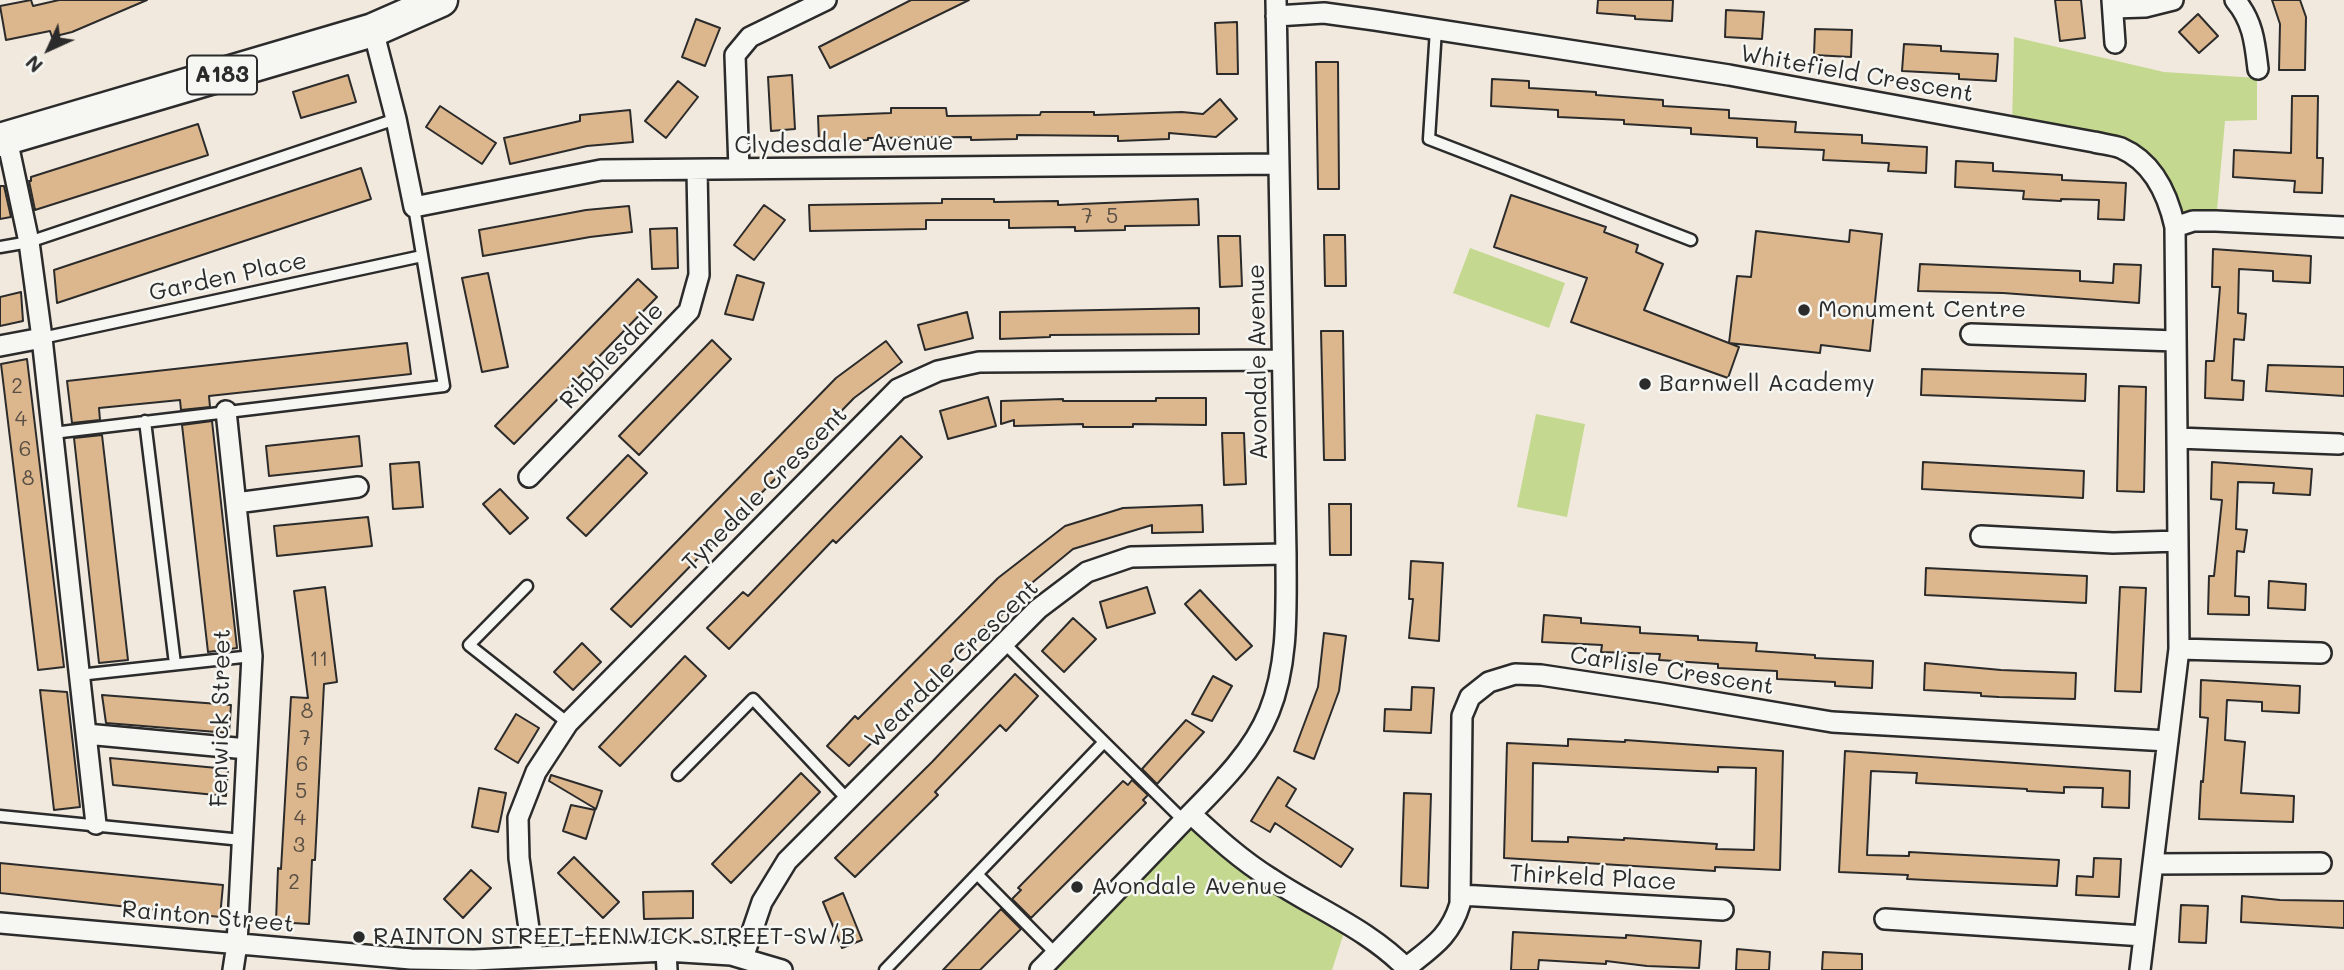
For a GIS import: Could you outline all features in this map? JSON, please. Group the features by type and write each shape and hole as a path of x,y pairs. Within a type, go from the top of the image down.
{"main road":[{"name":"A183","path":"4,139 373,30 441,0"}],"street":[{"path":"739,169 735,55 750,37 826,0"},
{"path":"2115,43 2112,4 2144,7 2173,0"},
{"path":"2235,0 2245,12 2255,36 2258,69"},
{"name":"Whitefield Crescent","path":"1276,8 1436,29 1729,75 2121,148 2142,163 2160,182 2170,205 2175,227 2179,649 2140,970"},
{"name":"Avondale Avenue","path":"1040,970 1222,781 1249,747 1269,713 1279,677 1286,626 1286,554 1276,8"},
{"path":"373,30 396,119 414,207"},
{"path":"4,139 29,242 42,338 96,824"},
{"name":"Clydesdale Avenue","path":"414,207 601,170 1279,164"},
{"name":"Ribblesdale","path":"529,477 689,310 699,275 697,170"},
{"path":"2175,227 2193,221 2216,221 2344,227"},
{"path":"1971,334 2176,341"},
{"path":"0,346 42,338"},
{"name":"Tynedale Crescent","path":"533,957 519,858 518,818 536,772 568,723 898,389 938,371 979,362 1282,359"},
{"name":"Fenwick Street","path":"226,411 253,656 237,944 233,970"},
{"path":"2177,438 2339,444"},
{"path":"236,503 358,487"},
{"path":"1981,536 2113,542 2178,541"},
{"name":"Weardale Crescent","path":"743,958 762,902 787,861 1038,609 1087,572 1130,557 1286,554"},
{"path":"2179,649 2321,653"},
{"name":"Carlisle Crescent","path":"1407,969 1444,938 1455,922 1460,904 1462,716 1470,697 1479,689 1489,682 1515,674 1541,675 1660,693 1832,722 2168,741"},
{"path":"86,734 247,749"},
{"path":"1187,818 1268,877 1374,939 1407,969"},
{"path":"2153,864 2321,863"},
{"name":"Thirkeld Place","path":"1460,895 1723,910"},
{"path":"1885,919 2144,936"},
{"name":"Rainton Street","path":"0,923 411,959 533,957 667,961 731,955 782,970"}],"lane":[{"path":"1436,29 1429,139 1691,240"},
{"path":"0,247 29,242 396,119"},
{"path":"53,433 444,386 414,207"},
{"name":"Garden Place","path":"42,338 422,256"},
{"path":"145,421 175,664"},
{"path":"527,586 469,645 568,723"},
{"path":"1004,643 1104,742 1187,818"},
{"path":"79,675 253,656"},
{"path":"678,775 753,699 848,800"},
{"path":"885,970 1104,742"},
{"path":"0,816 242,840"},
{"path":"977,874 1056,954"}],"green space":[{"path":"2014,37 2164,72 2257,78 2257,120 2225,121 2216,221 2175,227 2142,163 2012,127"},
{"path":"1470,248 1565,283 1549,328 1453,293"},
{"path":"1536,414 1585,424 1567,517 1517,507"},
{"path":"1191,814 1347,923 1332,970 1040,970"}],"building":[{"path":"31,0 33,6 59,0 147,0 72,32 52,37 50,31 6,40 0,6"},
{"path":"911,0 969,0 830,68 819,47"},
{"path":"1598,0 1673,0 1672,21 1597,13"},
{"path":"2055,0 2081,0 2085,38 2060,41"},
{"path":"2272,0 2300,0 2306,17 2305,70 2279,70 2280,24"},
{"path":"1726,10 1764,12 1762,39 1725,37"},
{"path":"2198,14 2218,36 2199,53 2179,32"},
{"path":"696,19 720,28 705,66 682,57"},
{"path":"1237,22 1238,74 1217,74 1215,23"},
{"path":"1815,29 1852,30 1851,57 1814,55"},
{"path":"1904,44 1941,46 1941,51 1998,54 1996,81 1959,79 1959,74 1902,71"},
{"path":"1316,62 1338,62 1339,189 1318,189"},
{"path":"348,75 356,102 301,118 293,92"},
{"path":"792,75 795,129 771,131 768,77"},
{"path":"1492,79 1529,81 1529,88 1663,100 1663,106 1729,110 1729,118 1796,122 1795,132 1862,135 1862,143 1927,147 1926,173 1888,171 1889,163 1823,160 1824,150 1757,147 1757,138 1691,134 1691,128 1624,124 1624,120 1558,117 1558,110 1491,106"},
{"path":"678,81 698,97 666,138 645,121"},
{"path":"2292,96 2318,96 2317,158 2323,158 2322,193 2294,192 2295,181 2233,177 2234,150 2291,153"},
{"path":"1220,99 1237,119 1216,137 1169,133 1169,139 1118,141 1118,136 1017,135 1017,139 868,138 819,142 818,116 891,113 891,108 946,108 947,116 1040,115 1041,112 1094,112 1094,115 1182,112 1203,114"},
{"path":"440,106 496,143 482,164 426,127"},
{"path":"630,110 633,142 587,146 510,164 504,138 580,121 580,115"},
{"path":"198,124 208,155 35,210 29,181 31,177"},
{"path":"1956,161 1993,163 1993,171 2062,175 2062,180 2126,183 2124,220 2098,219 2099,200 2023,199 2024,191 1955,187"},
{"path":"361,168 371,199 57,303 54,270"},
{"path":"0,186 4,186 11,217 0,219"},
{"path":"1511,195 1606,227 1604,232 1638,245 1636,252 1663,264 1644,310 1739,347 1728,378 1571,322 1587,278 1494,247"},
{"path":"942,199 994,199 994,202 1058,201 1058,205 1198,199 1199,225 1125,226 1125,230 1075,231 1075,227 1009,228 1009,220 926,220 926,229 810,231 809,205 942,203"},
{"path":"764,205 785,220 754,260 734,245"},
{"path":"629,206 632,232 483,256 479,230 586,210"},
{"path":"677,228 678,268 652,269 650,229"},
{"name":"Monument Centre","path":"1850,230 1882,234 1870,351 1821,345 1820,353 1729,343 1737,276 1751,277 1756,231 1849,242"},
{"path":"1324,235 1345,235 1346,286 1325,286"},
{"path":"1218,236 1240,236 1242,286 1220,287"},
{"path":"2213,249 2311,256 2310,283 2273,281 2273,271 2239,269 2238,313 2246,314 2244,340 2234,339 2232,380 2244,381 2243,400 2205,398 2206,361 2214,361 2220,287 2212,287"},
{"path":"1920,264 2080,271 2080,281 2113,283 2114,264 2141,265 2139,303 2003,293 1918,291"},
{"path":"488,273 508,367 482,372 462,278"},
{"path":"737,275 764,283 753,320 725,314"},
{"path":"638,279 657,297 514,444 495,426"},
{"path":"21,292 23,321 0,326 0,297"},
{"path":"1199,308 1199,334 1050,335 1000,339 1000,312"},
{"path":"967,312 973,338 925,350 918,325"},
{"path":"1321,331 1343,331 1345,460 1324,460"},
{"path":"712,340 731,359 639,455 619,436"},
{"path":"886,341 902,362 854,398 631,627 611,609 836,378"},
{"path":"407,343 411,374 209,396 210,407 181,410 180,400 99,408 100,420 72,423 67,381"},
{"path":"27,359 64,667 38,670 1,364"},
{"path":"2268,365 2344,367 2344,396 2266,391"},
{"path":"1922,369 2086,374 2085,401 1921,395"},
{"path":"2119,386 2146,387 2144,492 2117,491"},
{"path":"988,397 996,426 948,439 940,411"},
{"path":"1156,398 1206,398 1206,425 1014,426 1014,420 1001,424 1001,401 1156,401"},
{"path":"212,421 237,648 208,652 182,425"},
{"path":"1222,433 1244,433 1246,484 1224,485"},
{"path":"102,435 128,660 99,663 74,438"},
{"path":"359,436 362,466 269,476 266,446"},
{"path":"901,436 922,457 836,543 833,540 729,649 707,628 743,592 748,596"},
{"path":"628,455 647,473 586,536 567,518"},
{"path":"419,462 423,507 393,509 390,464"},
{"path":"1923,462 2084,471 2083,498 1922,489"},
{"path":"2212,462 2312,469 2310,495 2273,493 2274,483 2238,482 2236,529 2247,530 2244,552 2237,551 2235,596 2249,597 2249,615 2208,614 2209,576 2214,576 2222,500 2211,499"},
{"path":"500,489 528,518 510,534 483,504"},
{"path":"1329,504 1351,504 1351,555 1330,555"},
{"path":"1202,505 1203,532 1152,533 1152,525 1073,549 1016,596 1018,598 991,626 988,623 849,766 827,746 855,716 858,719 998,578 1065,526 1123,508"},
{"path":"368,517 372,546 277,556 274,526"},
{"path":"1411,561 1443,563 1439,641 1409,638 1413,599 1409,599"},
{"path":"1926,568 2087,576 2086,603 1925,595"},
{"path":"2269,581 2306,584 2305,610 2268,608"},
{"path":"325,587 337,682 324,684 309,924 276,922 291,697 308,698 294,591"},
{"path":"1147,587 1155,613 1107,628 1100,602"},
{"path":"2120,587 2146,588 2141,692 2115,691"},
{"path":"1200,590 1252,646 1236,660 1185,604"},
{"path":"1544,615 1581,618 1581,623 1640,627 1640,633 1757,643 1756,651 1873,661 1872,688 1835,686 1835,682 1777,679 1777,671 1718,668 1718,664 1659,660 1660,654 1601,652 1602,645 1542,642"},
{"path":"1073,618 1096,639 1064,672 1042,651"},
{"path":"1324,633 1346,636 1339,691 1314,759 1294,751 1318,687"},
{"path":"582,643 601,662 573,690 554,672"},
{"path":"685,656 706,676 620,766 599,747"},
{"path":"1925,663 2076,673 2075,699 1981,696 1981,693 1924,690"},
{"path":"1015,674 1038,696 1006,731 1000,725 935,792 938,795 855,877 835,858 932,762"},
{"path":"1213,676 1232,686 1212,721 1192,714"},
{"path":"2201,680 2300,686 2299,713 2262,711 2262,702 2227,700 2225,740 2245,742 2241,793 2294,796 2293,822 2199,819 2208,718 2200,717"},
{"path":"1412,687 1434,688 1431,733 1384,731 1385,709 1411,710"},
{"path":"40,690 67,692 80,807 54,810"},
{"path":"102,695 231,705 229,733 106,723"},
{"path":"516,714 539,728 518,763 495,749"},
{"path":"1186,720 1204,732 1157,784 1142,769"},
{"path":"1568,739 1625,740 1783,751 1780,870 1715,867 1715,871 1504,858 1507,743 1568,746","holes":["1533,763 1718,772 1718,767 1756,768 1754,850 1716,849 1717,844 1624,838 1568,837 1568,842 1532,841"]},
{"path":"1845,751 2130,771 2129,808 2102,807 2103,788 2064,787 2064,793 1916,783 1917,773 1871,771 1867,855 1909,856 1909,852 2059,860 2057,886 1907,879 1908,875 1839,872"},
{"path":"110,758 228,769 226,796 113,785"},
{"path":"801,773 820,792 731,883 712,864"},
{"path":"551,775 602,791 596,809 549,781"},
{"path":"1278,777 1296,789 1286,806 1353,849 1341,867 1275,823 1270,832 1251,821"},
{"path":"1132,780 1148,795 1143,800 1146,803 1031,918 1012,899 1021,890 1018,888 1123,781 1128,785"},
{"path":"479,788 506,793 498,832 472,827"},
{"path":"1404,793 1431,794 1428,888 1401,886"},
{"path":"571,805 595,810 586,839 563,831"},
{"path":"574,857 619,902 603,918 558,873"},
{"path":"2094,858 2121,859 2119,897 2076,895 2077,876 2093,877"},
{"path":"0,863 223,885 220,917 0,893"},
{"path":"471,870 491,888 463,918 444,899"},
{"path":"693,891 693,918 644,919 643,892"},
{"path":"843,893 862,940 842,948 823,902"},
{"path":"2242,896 2280,900 2344,901 2344,928 2241,922"},
{"path":"2181,905 2208,906 2206,943 2179,942"},
{"path":"1001,909 1021,929 980,970 943,970"},
{"path":"1513,932 1626,938 1626,935 1701,941 1699,968 1606,961 1606,964 1539,960 1538,970 1511,970"},
{"path":"1737,949 1770,952 1769,970 1736,970"},
{"path":"1823,952 1862,954 1862,970 1822,970"}],"place":[{"name":"Monument Centre","path":"1804,310"},
{"name":"Barnwell Academy","path":"1645,384"},
{"name":"Avondale Avenue","path":"1077,887"},
{"name":"RAINTON STREET-FENWICK STREET-SW/B","path":"359,937"}]}
